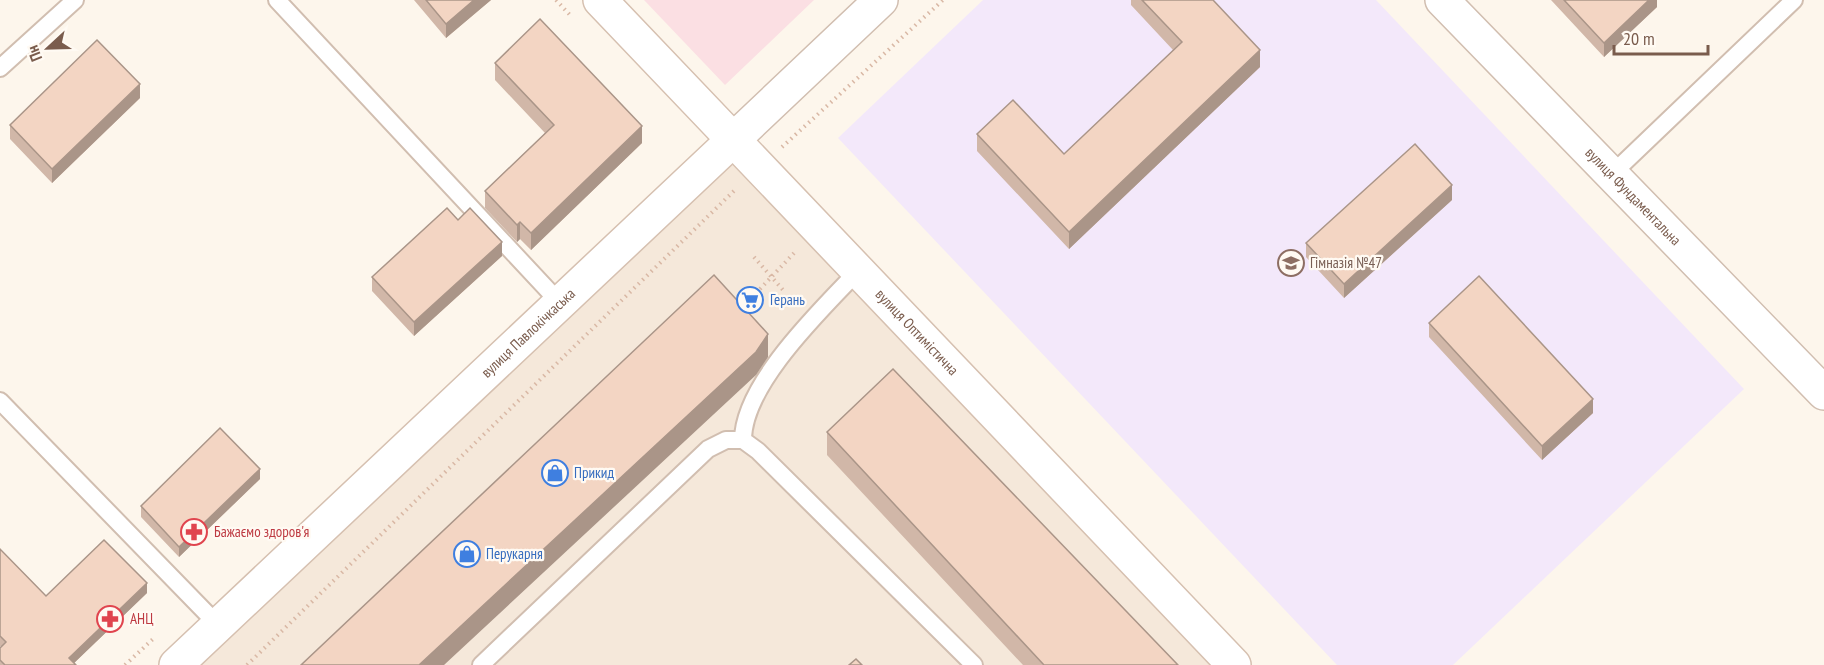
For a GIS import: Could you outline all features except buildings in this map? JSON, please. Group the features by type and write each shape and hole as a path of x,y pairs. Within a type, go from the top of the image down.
{"street":[{"name":"вулиця Оптимістична","path":"600,0 1234,665"},
{"name":"вулиця Павлокічкаська","path":"176,665 881,0"},
{"name":"вулиця Фундаментальна","path":"1442,0 1824,393"}],"lane":[{"path":"0,68 75,0"},
{"path":"277,0 560,303"},
{"path":"1611,175 1794,0"},
{"path":"744,440 746,424 768,374 797,336 858,271"},
{"path":"0,401 218,625"},
{"path":"480,665 708,449 726,440 744,440 758,451 974,665"}],"path":[{"path":"773,154 942,0"},
{"path":"760,289 796,251"},
{"path":"754,257 783,290"},
{"path":"247,665 552,371"}],"shaded area":[{"path":"644,0 814,0 725,85"},
{"name":"Гімназія №47","path":"983,0 1376,0 1744,389 1453,665 1337,665 838,138"},
{"path":"732,154 1218,665 201,665"}],"place":[{"name":"Гімназія №47","path":"1291,263"},
{"name":"Герань","path":"750,300"},
{"name":"Прикид","path":"555,473"},
{"name":"Бажаємо здоров'я","path":"194,532"},
{"name":"Перукарня","path":"467,554"},
{"name":"АНЦ","path":"110,619"}]}
